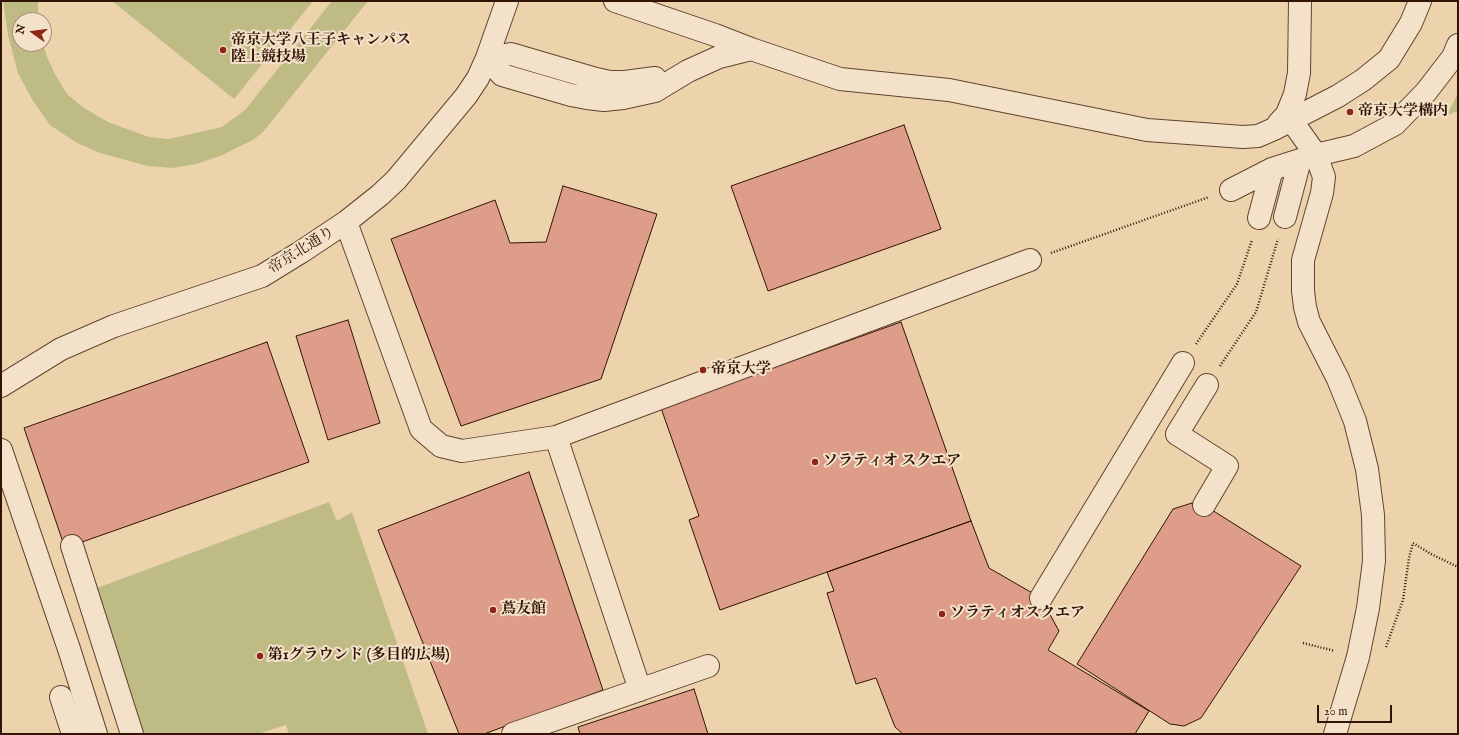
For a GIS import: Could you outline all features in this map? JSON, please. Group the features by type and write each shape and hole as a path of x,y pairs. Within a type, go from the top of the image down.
{"street":[{"name":"帝京北通り","path":"1,386 62,348 114,326 262,276 302,252 346,222 396,180 466,96 478,78 487,58 507,1"},
{"path":"615,1 840,79 949,90 1146,130 1243,137 1258,136 1284,121 1338,96 1357,84 1389,59 1411,23 1420,1"},
{"path":"1284,121 1295,94 1299,74 1300,1"},
{"path":"1231,190 1272,169 1354,146 1395,124 1426,92 1453,57 1458,45"},
{"path":"487,58 511,54 610,82 641,81 688,71 719,57 751,49"},
{"path":"1284,121 1308,158 1324,178 1322,193 1303,260 1303,291 1305,307 1309,322 1338,378 1355,421 1367,469 1374,528 1374,561 1368,608 1358,656 1335,734"},
{"path":"1285,218 1308,158"},
{"path":"1259,218 1272,169"},
{"path":"346,222 421,429 441,446 462,451 556,437 1030,260"},
{"path":"1041,598 1184,363"},
{"path":"1204,505 1227,466 1177,434 1207,385"},
{"path":"556,437 640,690"},
{"path":"1,450 69,649 96,734"},
{"path":"72,546 132,734"},
{"path":"513,734 708,666"},
{"path":"61,696 73,734"}],"path":[{"path":"1030,260 1231,190"},
{"path":"1184,363 1237,284 1259,218"},
{"path":"1207,385 1256,312 1285,218"},
{"path":"1389,639 1403,600 1409,558 1413,543 1431,554 1458,567"},
{"path":"1303,643 1339,652"}],"shaded area":[{"path":"3,1 38,1 38,12 12,12 12,50"},
{"name":"帝京大学八王子キャンパス 陸上競技場","path":"112,1 313,1 234,99"},
{"path":"332,1 368,1 263,132 253,140 220,156 196,164 172,168 148,166 100,153 77,143 50,125 33,101 18,73 12,52 45,52 56,76 67,94 84,108 108,122 149,137 169,139 222,127 245,110"},
{"path":"1458,93 1458,111 1447,115"},
{"name":"第1グラウンド (多目的広場)","path":"329,502 337,521 352,512 428,734 289,734 286,725 258,734 144,734 97,588"}],"building":[{"path":"904,125 941,229 768,291 731,186"},
{"path":"563,186 657,214 601,379 461,426 391,239 495,200 510,243 546,242"},
{"path":"348,320 380,423 328,440 296,336"},
{"name":"ソラティオ スクエア","path":"901,322 971,521 720,610 689,520 699,516 661,408"},
{"path":"267,342 309,462 65,548 24,428"},
{"name":"蔦友館","path":"529,472 603,690 484,734 459,734 378,530"},
{"name":"ソラティオスクエア","path":"1192,503 1204,505 1301,566 1201,718 1184,726 1170,724 1077,664 1173,509"},
{"name":"ソラティオスクエア","path":"971,521 989,568 1041,598 1059,631 1048,650 1149,711 1135,734 903,734 895,727 876,678 856,684 827,593 834,591 827,572"},
{"path":"694,689 708,734 580,734 578,727"}],"place":[{"name":"帝京大学八王子キャンパス 陸上競技場","path":"223,50"},
{"name":"帝京大学構内","path":"1350,112"},
{"name":"帝京大学","path":"703,370"},
{"name":"ソラティオ スクエア","path":"815,462"},
{"name":"蔦友館","path":"493,610"},
{"name":"ソラティオスクエア","path":"942,614"},
{"name":"第1グラウンド (多目的広場)","path":"260,656"}]}
